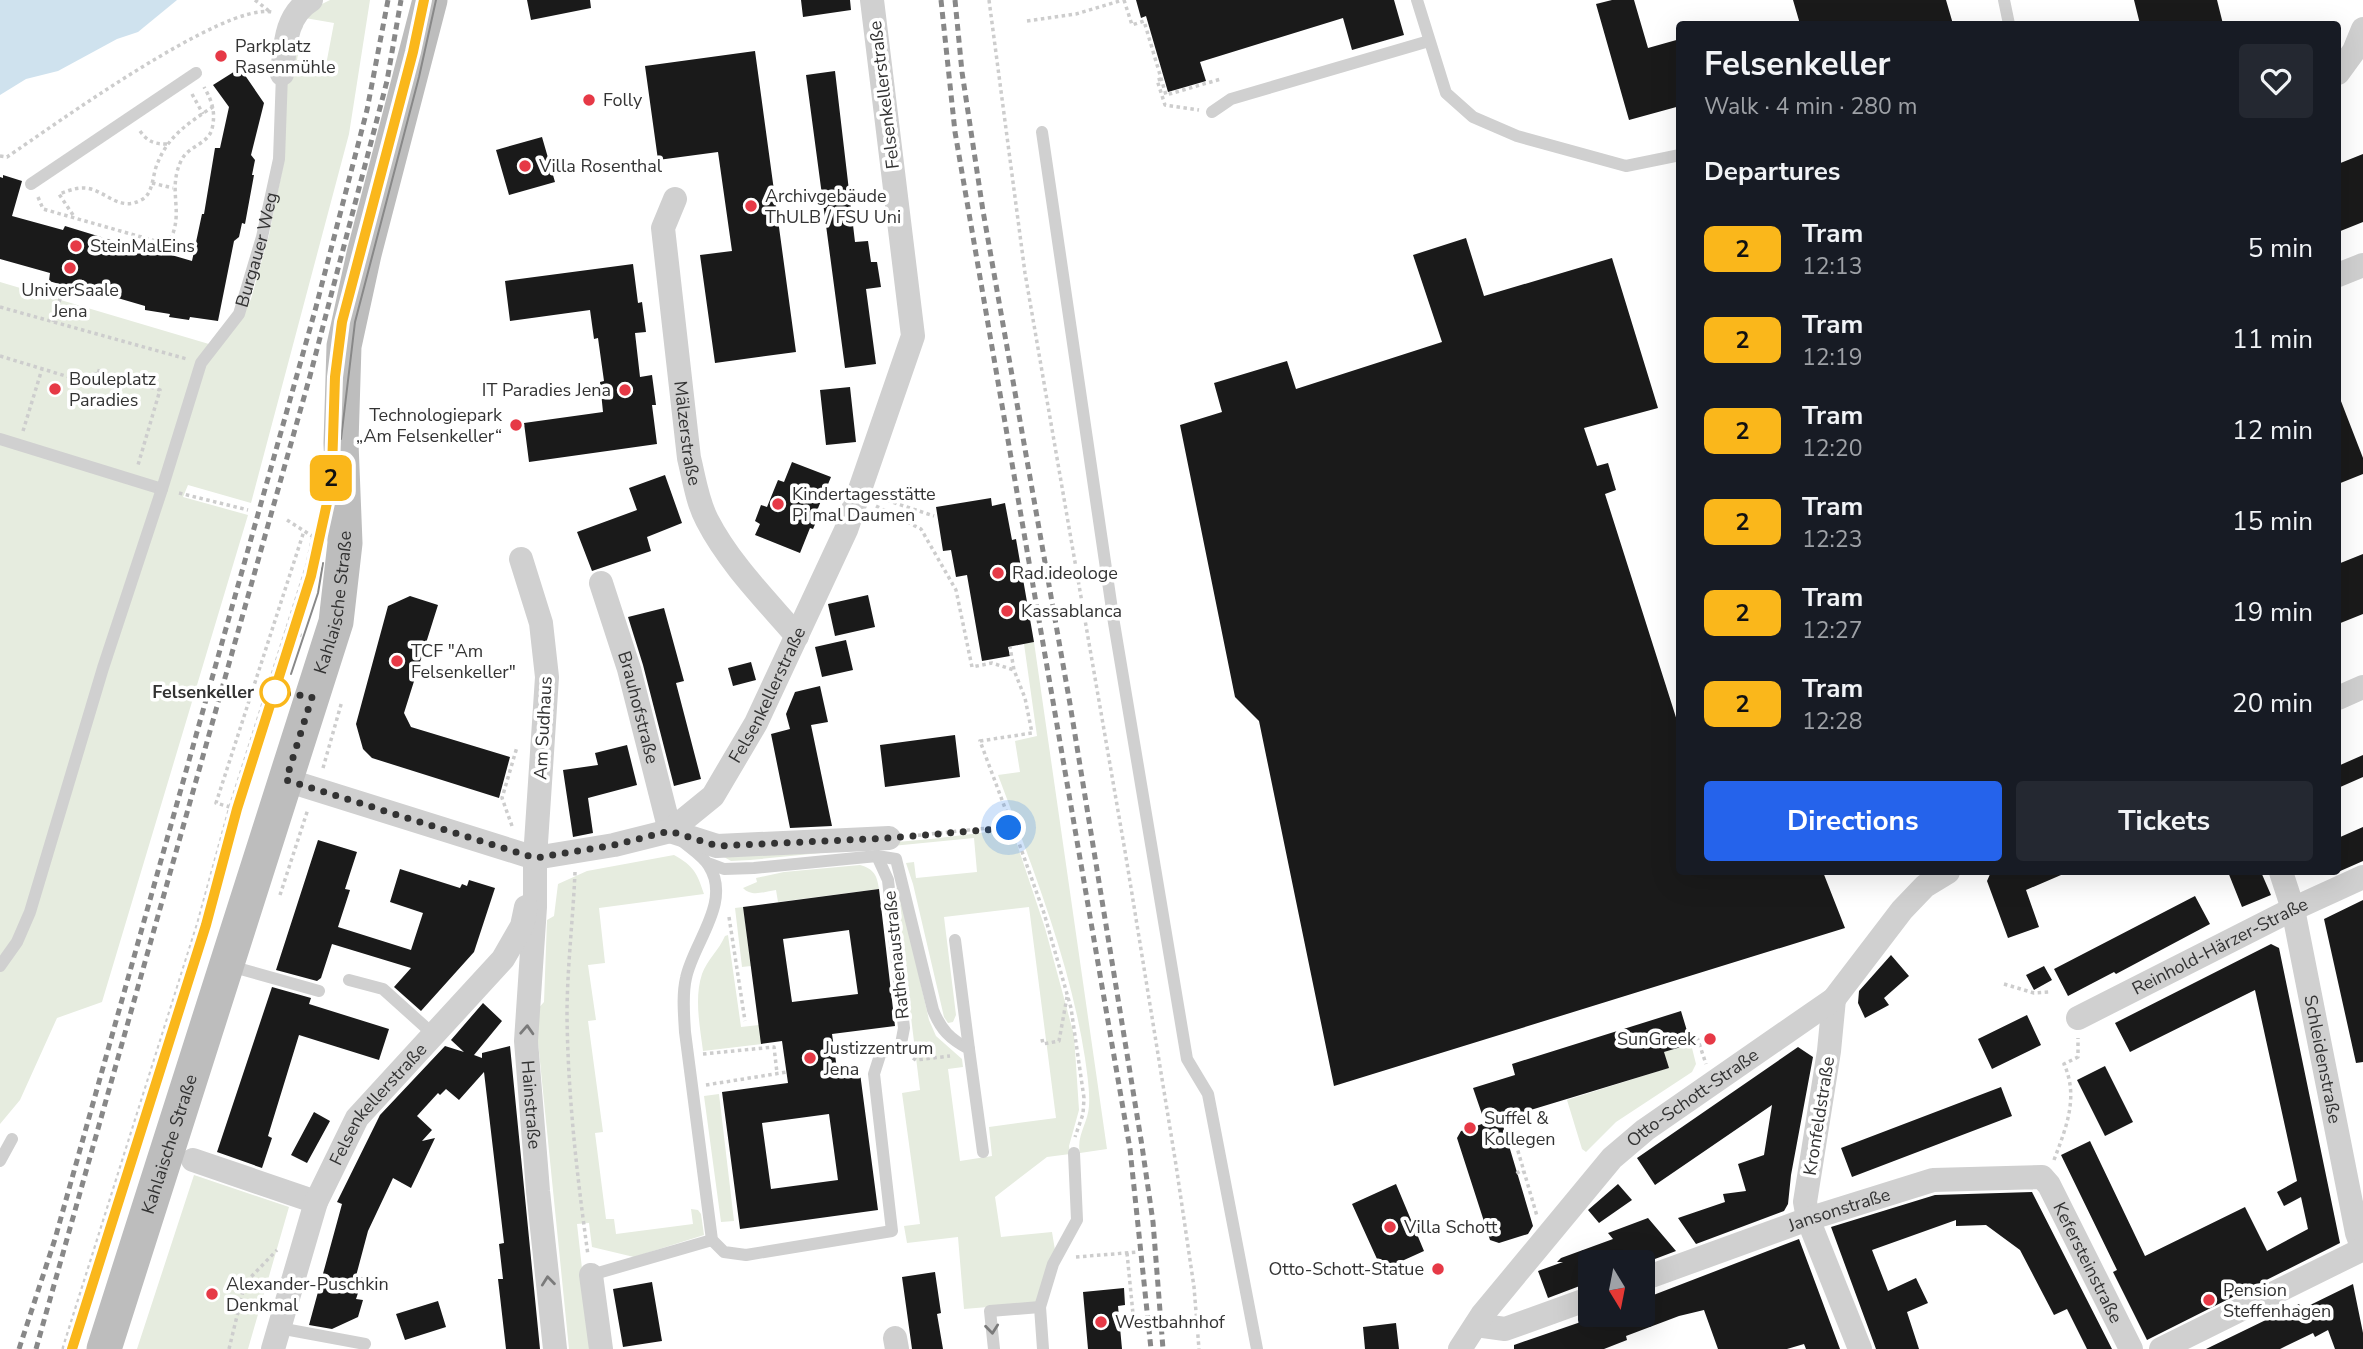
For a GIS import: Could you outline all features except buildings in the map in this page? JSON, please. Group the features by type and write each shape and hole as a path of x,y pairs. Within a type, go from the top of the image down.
{"main road":[{"name":"Kahlaische Straße","path":"104,1349 336,622 345,543 341,443 344,346 364,254 430,0"}],"street":[{"path":"280,16 311,0"},
{"name":"Felsenkellerstraße","path":"276,1338 316,1202 357,1118 503,959 522,926 535,858 614,845 670,831 713,796 756,723 846,530 864,500 913,336 873,0"},
{"name":"Burgauer Weg","path":"280,16 282,74"},
{"path":"2341,69 2354,51 2363,29"},
{"name":"Mälzerstraße","path":"675,199 663,228 689,458 696,490 707,520 734,560 797,636"},
{"path":"2341,274 2363,265"},
{"name":"Am Sudhaus","path":"521,559 541,622 547,677 535,858"},
{"name":"Brauhofstraße","path":"601,583 629,669 670,831"},
{"path":"2341,697 2363,687"},
{"path":"286,780 535,858"},
{"path":"670,831 717,846 883,847"},
{"name":"Hainstraße","path":"535,858 535,907 526,1041 538,1191 555,1349"},
{"name":"Otto-Schott-Straße","path":"1460,1349 1476,1325 1612,1158 1645,1130 1835,999 1902,911 1925,886 1943,875"},
{"name":"Schleidenstraße","path":"2282,875 2293,909 2357,1233 2363,1249"},
{"name":"Reinhold-Härzer-Straße","path":"2078,1018 2293,909 2363,877"},
{"name":"Kronfeldstraße","path":"1835,999 1805,1202 1808,1219 1860,1349"},
{"path":"193,1160 316,1202"},
{"name":"Jansonstraße","path":"1656,1274 1808,1219 1933,1181 2042,1177"},
{"name":"Kefersteinstraße","path":"2042,1177 2049,1185 2132,1349"},
{"path":"2161,1349 2363,1249"},
{"path":"591,1275 601,1349"},
{"path":"1476,1325 1505,1329 1578,1302"}],"lane":[{"path":"1417,0 1446,93 1473,117 1517,136 1626,166 1676,156"},
{"path":"2004,0 2008,21"},
{"path":"1212,111 1231,99 1429,41"},
{"name":"Burgauer Weg","path":"0,966 17,942 30,912 103,668 201,363 239,314 262,237 279,159 282,74"},
{"path":"31,184 190,77"},
{"path":"1042,132 1114,623 1187,1059 1208,1094 1257,1349"},
{"path":"0,439 162,489"},
{"path":"670,831 708,863 724,869 754,868 883,847 896,859 939,1025 946,1035 969,1051"},
{"name":"Rathenaustraße","path":"883,847 904,1028 900,1049"},
{"path":"708,863 716,879 712,918 686,978 685,1032 712,1240 724,1252 746,1255 892,1231 874,1074 881,1052 900,1049"},
{"path":"956,940 983,1152"},
{"path":"226,965 319,991"},
{"path":"349,980 383,989 433,1034"},
{"path":"0,1161 12,1139"},
{"path":"1043,1349 1040,1307 1056,1258 1077,1220 1074,1153"},
{"path":"591,1275 712,1240"},
{"path":"994,1349 990,1311 1040,1307"},
{"path":"276,1338 365,1344"}],"path":[{"path":"255,0 280,16"},
{"path":"989,0 1025,272 1129,871 1194,1287 1199,1349"},
{"path":"1027,21 1076,14 1123,0 1132,25 1144,22 1166,95 1221,79"},
{"path":"0,156 7,157 172,48 246,14 280,16"},
{"path":"31,184 43,209 166,244 174,231 176,213 173,188 182,159 212,131 214,106 190,77"},
{"path":"190,77 203,114"},
{"path":"1161,79 1157,80 1165,105 1212,111"},
{"path":"73,216 60,194 75,188 92,189 110,200 125,204 140,201 148,195 158,161 167,144 186,124 214,106"},
{"path":"146,140 154,144 167,144"},
{"path":"152,183 173,188"},
{"path":"53,322 64,286"},
{"path":"0,308 201,363"},
{"path":"0,356 92,384 96,370 160,390 134,480"},
{"path":"19,445 42,369"},
{"path":"162,489 248,510"},
{"path":"864,500 873,495 934,516"},
{"path":"864,500 921,529 956,590 972,667 992,663 1014,670"},
{"path":"63,1349 198,923 230,807 307,565 313,536 287,520"},
{"path":"230,807 216,803 304,531"},
{"path":"1009,828 1008,816 980,741 1032,733 1010,647"},
{"path":"322,773 345,691"},
{"path":"512,826 502,798 517,747"},
{"path":"883,847 1009,828 1015,832 1040,901 1068,995 1084,1098 1083,1114 1073,1144 1074,1153"},
{"path":"576,851 567,1013 568,1081 591,1275"},
{"path":"725,929 730,907"},
{"path":"728,915 745,1021"},
{"path":"2004,984 2034,993 2050,992"},
{"path":"1042,1040 1043,1044 1059,1041 1068,995"},
{"path":"699,1045 702,1065"},
{"path":"701,1054 774,1047 777,1074"},
{"path":"900,1049 916,1060 969,1051"},
{"path":"2042,1177 2054,1162 2071,1106 2069,1076 2064,1064 2078,1057"},
{"path":"704,1075 705,1086 787,1072"},
{"path":"1508,1117 1544,1240"},
{"path":"1517,1171 1519,1174 1524,1172"},
{"path":"229,1349 245,1283 282,1245"},
{"path":"1056,1258 1138,1252"},
{"path":"1127,1253 1134,1325"}],"shaded area":[{"path":"330,0 370,0 349,134 251,503 188,485 183,497 248,515 102,1002 57,1018 20,1100 0,1124 0,282 219,347 240,321 251,299 269,235 284,161 286,88 296,47 299,48 297,60 326,65 334,23 305,18 302,29 299,26 306,12"},
{"path":"1034,642 1107,1149 1080,1153 1089,1100 1078,1022 1049,914 998,775 1020,772 1015,741 1037,736 1024,644"},
{"path":"1004,830 1016,841 1045,928 1074,1035 1079,1110 1069,1146 1070,1154 1047,1157 995,1197 1001,1237 1052,1232 1055,1250 1037,1303 964,1309 958,1237 907,1243 904,1226 920,1224 902,1093 920,1090 895,888 899,888 929,1020 936,1036 962,1059 963,1067 948,1069 960,1161 992,1156 989,1127 1056,1118 1029,907 944,917 956,1015 953,1022 948,1023 944,1017 906,863 914,862 916,878 977,872 974,838 750,860 731,861 724,857"},
{"path":"674,855 694,871 704,894 599,908 605,963 588,965 596,1020 588,1021 603,1132 595,1133 606,1219 614,1219 616,1234 693,1224 691,1209 698,1210 701,1214 704,1235 634,1257 592,1247 589,1223 577,1224 591,1349 569,1349 535,1012 544,1002 547,920 554,916 558,884 587,871"},
{"path":"860,865 874,873 879,889 778,902 776,890 754,893 743,888 757,882 756,878 784,872"},
{"path":"743,907 751,966 742,967 735,908"},
{"path":"728,935 741,1027 759,1025 762,1044 703,1051 698,1013 700,983 707,964"},
{"path":"1691,1044 1696,1064 1692,1072 1616,1122 1586,1152 1582,1149 1567,1100 1668,1068 1664,1052"},
{"path":"719,1094 734,1221 721,1222 704,1096"},
{"path":"194,1175 289,1207 248,1349 137,1349"}],"water":[{"path":"0,0 177,0 138,32 117,39 58,71 26,79 0,95"}],"tram line":[{"path":"72,1349 206,925 237,809 311,576 332,469 335,377 342,322 413,52 424,0"},
{"name":"2","path":"72,1349 206,925 237,809 311,576 332,469 335,377 342,322 413,52 424,0"},
{"path":"341,439 355,322 419,77 436,0"},
{"path":"291,674 318,593 323,563"}],"railway":[{"path":"19,1349 55,1239 316,307 367,110 388,0"},
{"path":"36,1349 310,376 387,81 401,0"},
{"path":"941,0 955,132 1130,1149 1151,1349"},
{"path":"955,0 962,72 983,211 1070,704 1142,1146 1153,1222 1163,1349"}],"place":[{"name":"Parkplatz Rasenmühle","path":"221,56"},
{"name":"Folly","path":"589,100"},
{"name":"Villa Rosenthal","path":"525,166"},
{"name":"Archivgebäude ThULB / FSU Uni","path":"751,206"},
{"name":"SteinMalEins","path":"76,246"},
{"name":"UniverSaale Jena","path":"70,268"},
{"name":"Bouleplatz Paradies","path":"55,389"},
{"name":"IT Paradies Jena","path":"625,390"},
{"name":"Technologiepark „Am Felsenkeller“","path":"516,425"},
{"name":"Kindertagesstätte Pi mal Daumen","path":"778,504"},
{"name":"Rad.ideologe","path":"998,573"},
{"name":"Kassablanca","path":"1007,611"},
{"name":"TCF \"Am Felsenkeller\"","path":"397,661"},
{"name":"Felsenkeller","path":"275,692"},
{"name":"SunGreek","path":"1710,1039"},
{"name":"Justizzentrum Jena","path":"810,1058"},
{"name":"Suffel & Kollegen","path":"1470,1128"},
{"name":"Villa Schott","path":"1390,1227"},
{"name":"Otto-Schott-Statue","path":"1438,1269"},
{"name":"Alexander-Puschkin Denkmal","path":"212,1294"},
{"name":"Pension Steffenhagen","path":"2209,1300"},
{"name":"Westbahnhof","path":"1101,1322"}],"route":[{"path":"275,692 312,697 286,780 535,858 614,845 670,831 717,846 889,838 1009,828"}]}
